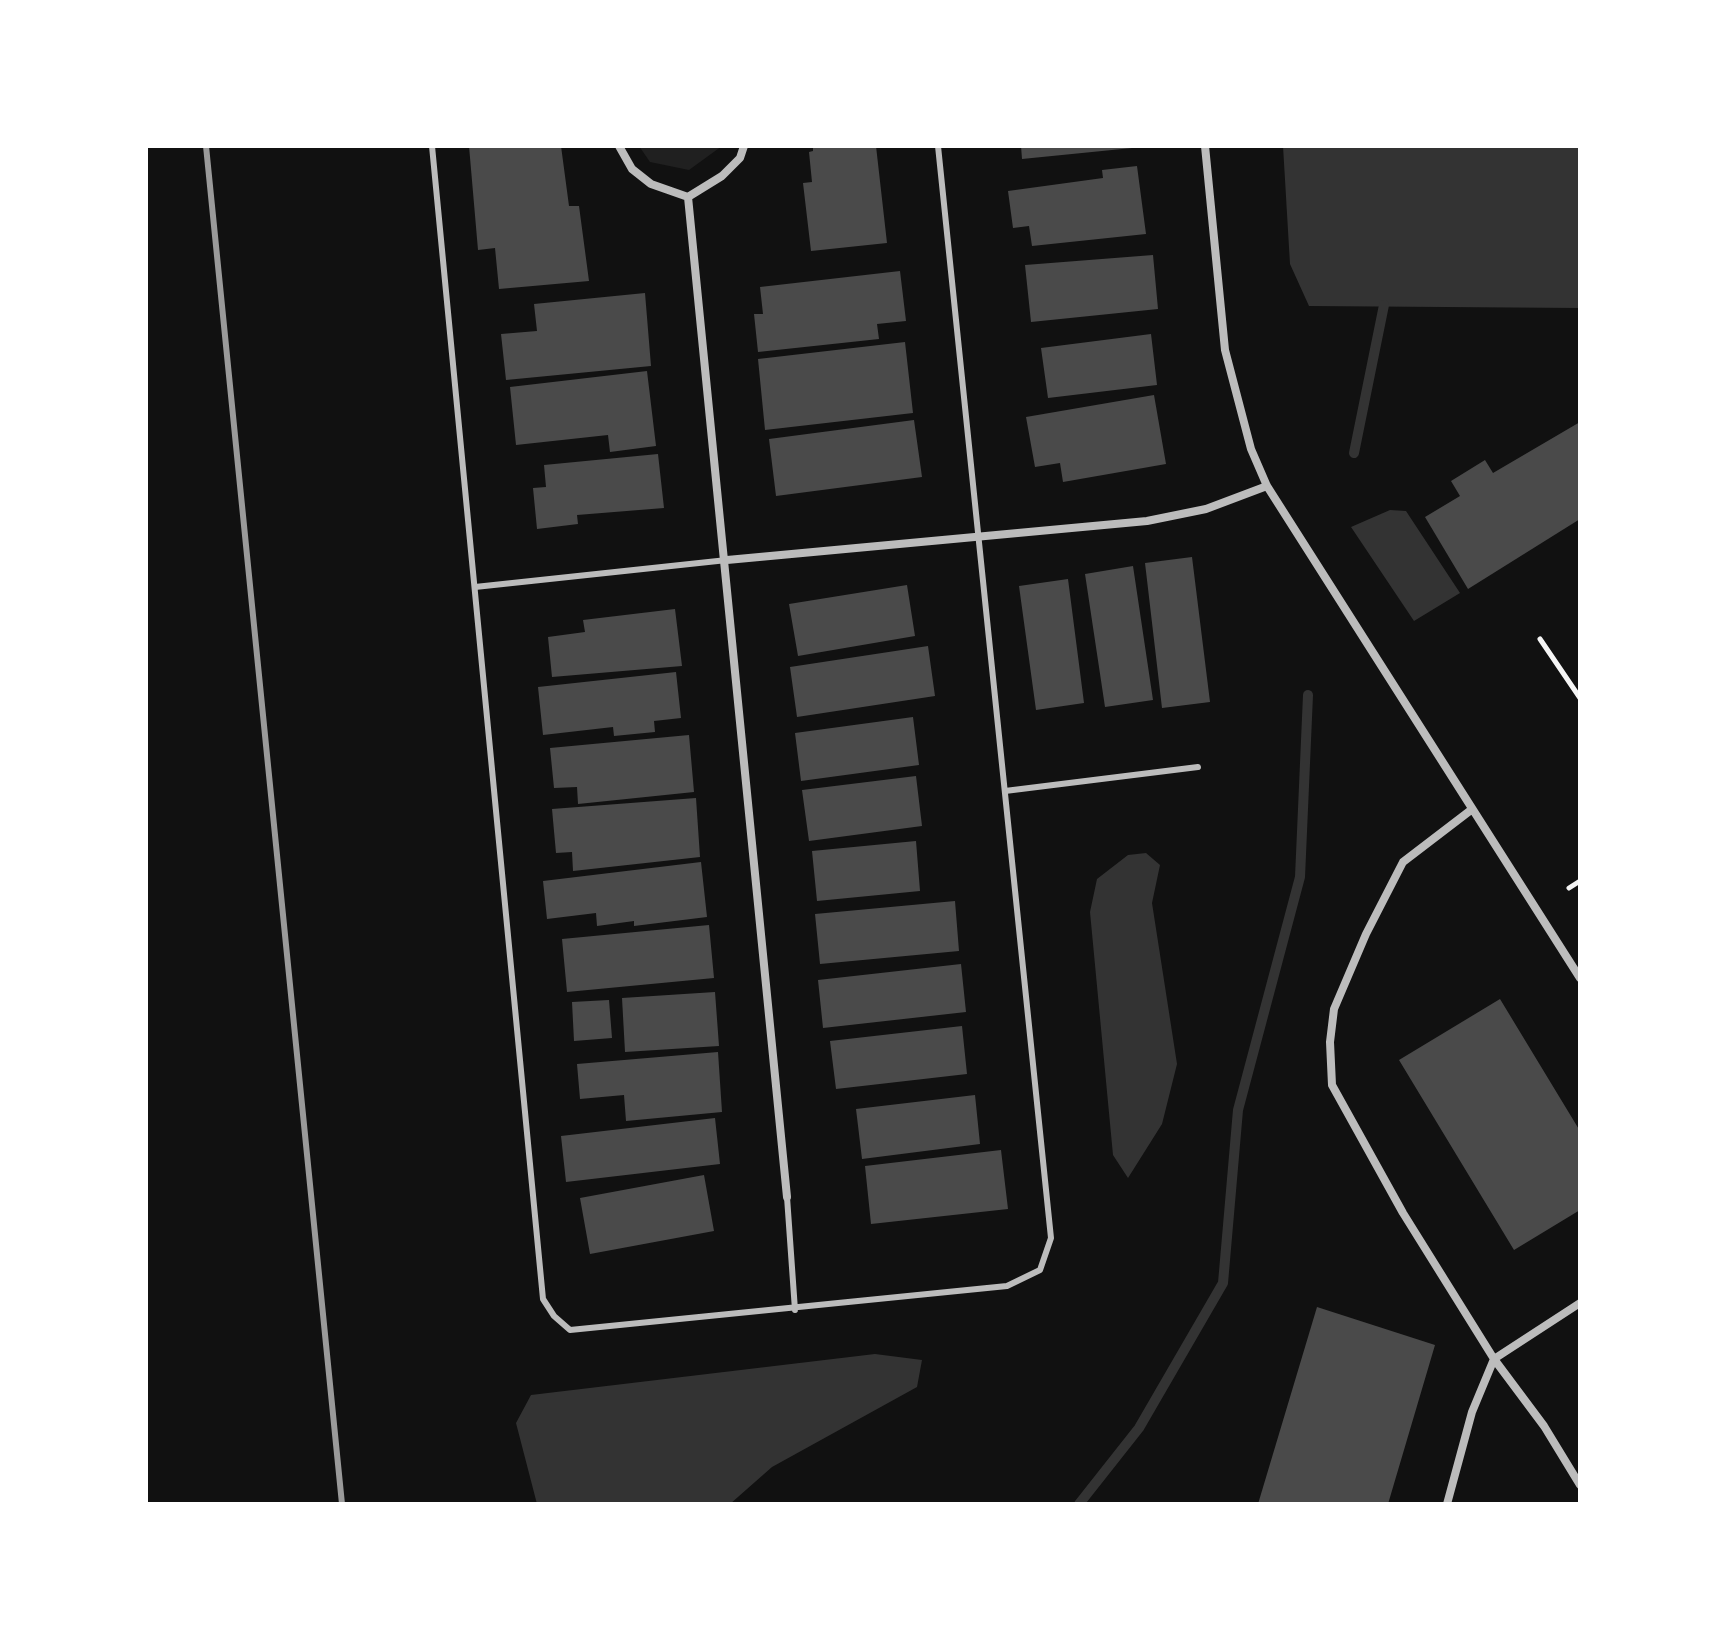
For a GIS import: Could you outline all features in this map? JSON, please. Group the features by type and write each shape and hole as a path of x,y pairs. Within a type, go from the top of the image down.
{"street":[{"path":"619,146 632,169 651,184 688,197"},
{"path":"688,197 722,176 740,158 744,146"},
{"path":"1205,146 1225,350 1251,449 1267,486 1580,978"},
{"path":"688,197 727,560 787,1197"},
{"path":"727,560 1147,521 1206,509 1267,486"},
{"path":"1471,810 1403,862 1366,934 1334,1009 1330,1042 1332,1085 1403,1213 1494,1359 1544,1426 1580,1485"},
{"path":"1447,1504 1472,1412 1494,1359 1580,1303"}],"lane":[{"path":"432,146 543,1299 554,1316 570,1330 795,1310 1007,1286 1040,1270 1051,1238 938,146"},
{"path":"475,587 727,560"},
{"path":"1005,791 1198,767"},
{"path":"787,1197 795,1310"}],"path":[{"path":"1540,639 1580,698"},
{"path":"1569,888 1580,881"}],"shaded area":[{"path":"639,146 722,146 689,170 650,162"},
{"path":"1283,146 1580,146 1580,308 1309,306 1290,264"},
{"path":"1390,510 1406,511 1460,593 1414,621 1351,527"},
{"path":"1146,853 1160,865 1152,903 1177,1064 1162,1124 1128,1178 1113,1155 1090,912 1097,879 1128,855"},
{"path":"875,1354 922,1360 917,1387 772,1467 730,1504 537,1504 516,1423 531,1395"}],"building":[{"path":"469,146 561,146 569,206 579,206 589,281 499,289 495,248 478,250"},
{"path":"813,146 876,146 887,243 811,251 803,183 812,182 809,152 813,151"},
{"path":"1021,146 1132,146 1132,148 1022,159"},
{"path":"1137,166 1146,234 1032,246 1029,226 1013,228 1008,191 1103,178 1102,170"},
{"path":"1153,255 1158,309 1031,322 1025,265"},
{"path":"900,271 906,321 877,324 879,339 758,352 754,314 763,314 760,287"},
{"path":"645,293 651,366 506,380 501,334 537,331 534,304"},
{"path":"1151,334 1157,385 1048,398 1041,348"},
{"path":"905,342 913,413 765,430 758,359"},
{"path":"647,371 656,446 610,452 608,435 516,445 510,387"},
{"path":"1154,395 1166,464 1063,482 1060,463 1035,467 1026,417"},
{"path":"914,420 922,477 776,496 769,439"},
{"path":"1580,422 1580,519 1468,589 1425,517 1460,496 1451,481 1485,460 1493,473"},
{"path":"658,454 664,508 577,515 578,524 537,529 533,488 546,487 544,465"},
{"path":"1192,557 1210,702 1162,708 1145,563"},
{"path":"1133,566 1153,700 1105,707 1085,574"},
{"path":"1068,579 1084,703 1036,710 1019,586"},
{"path":"907,585 915,636 798,656 789,604"},
{"path":"675,609 682,666 552,677 548,637 585,632 583,620"},
{"path":"928,646 935,696 797,717 790,667"},
{"path":"676,672 681,718 654,721 655,732 614,736 613,727 543,735 538,687"},
{"path":"913,717 919,765 801,781 795,733"},
{"path":"689,735 694,792 578,804 577,787 554,788 550,748"},
{"path":"916,776 922,826 809,841 802,790"},
{"path":"696,798 700,857 573,871 572,852 556,853 552,809"},
{"path":"916,841 920,891 817,901 812,851"},
{"path":"701,862 707,917 634,926 634,921 597,926 596,913 547,919 543,881"},
{"path":"955,901 959,951 820,964 815,914"},
{"path":"709,925 714,978 567,992 562,939"},
{"path":"961,964 966,1012 823,1028 818,980"},
{"path":"715,992 719,1046 625,1052 622,998"},
{"path":"1500,999 1580,1131 1580,1210 1514,1250 1399,1060"},
{"path":"609,1000 612,1038 574,1041 572,1002"},
{"path":"962,1026 967,1074 836,1089 830,1041"},
{"path":"718,1052 722,1112 626,1121 624,1095 580,1099 577,1064"},
{"path":"975,1095 980,1144 862,1159 856,1109"},
{"path":"715,1118 720,1164 566,1182 561,1136"},
{"path":"1001,1150 1008,1209 871,1224 865,1166"},
{"path":"704,1175 714,1231 590,1254 580,1198"},
{"path":"1317,1307 1435,1345 1388,1504 1258,1504"}],"waterway":[{"path":"1354,453 1384,305"},
{"path":"1079,1504 1139,1428 1223,1283 1238,1110 1300,877 1308,695"}],"railway":[{"path":"206,146 342,1504"}]}
